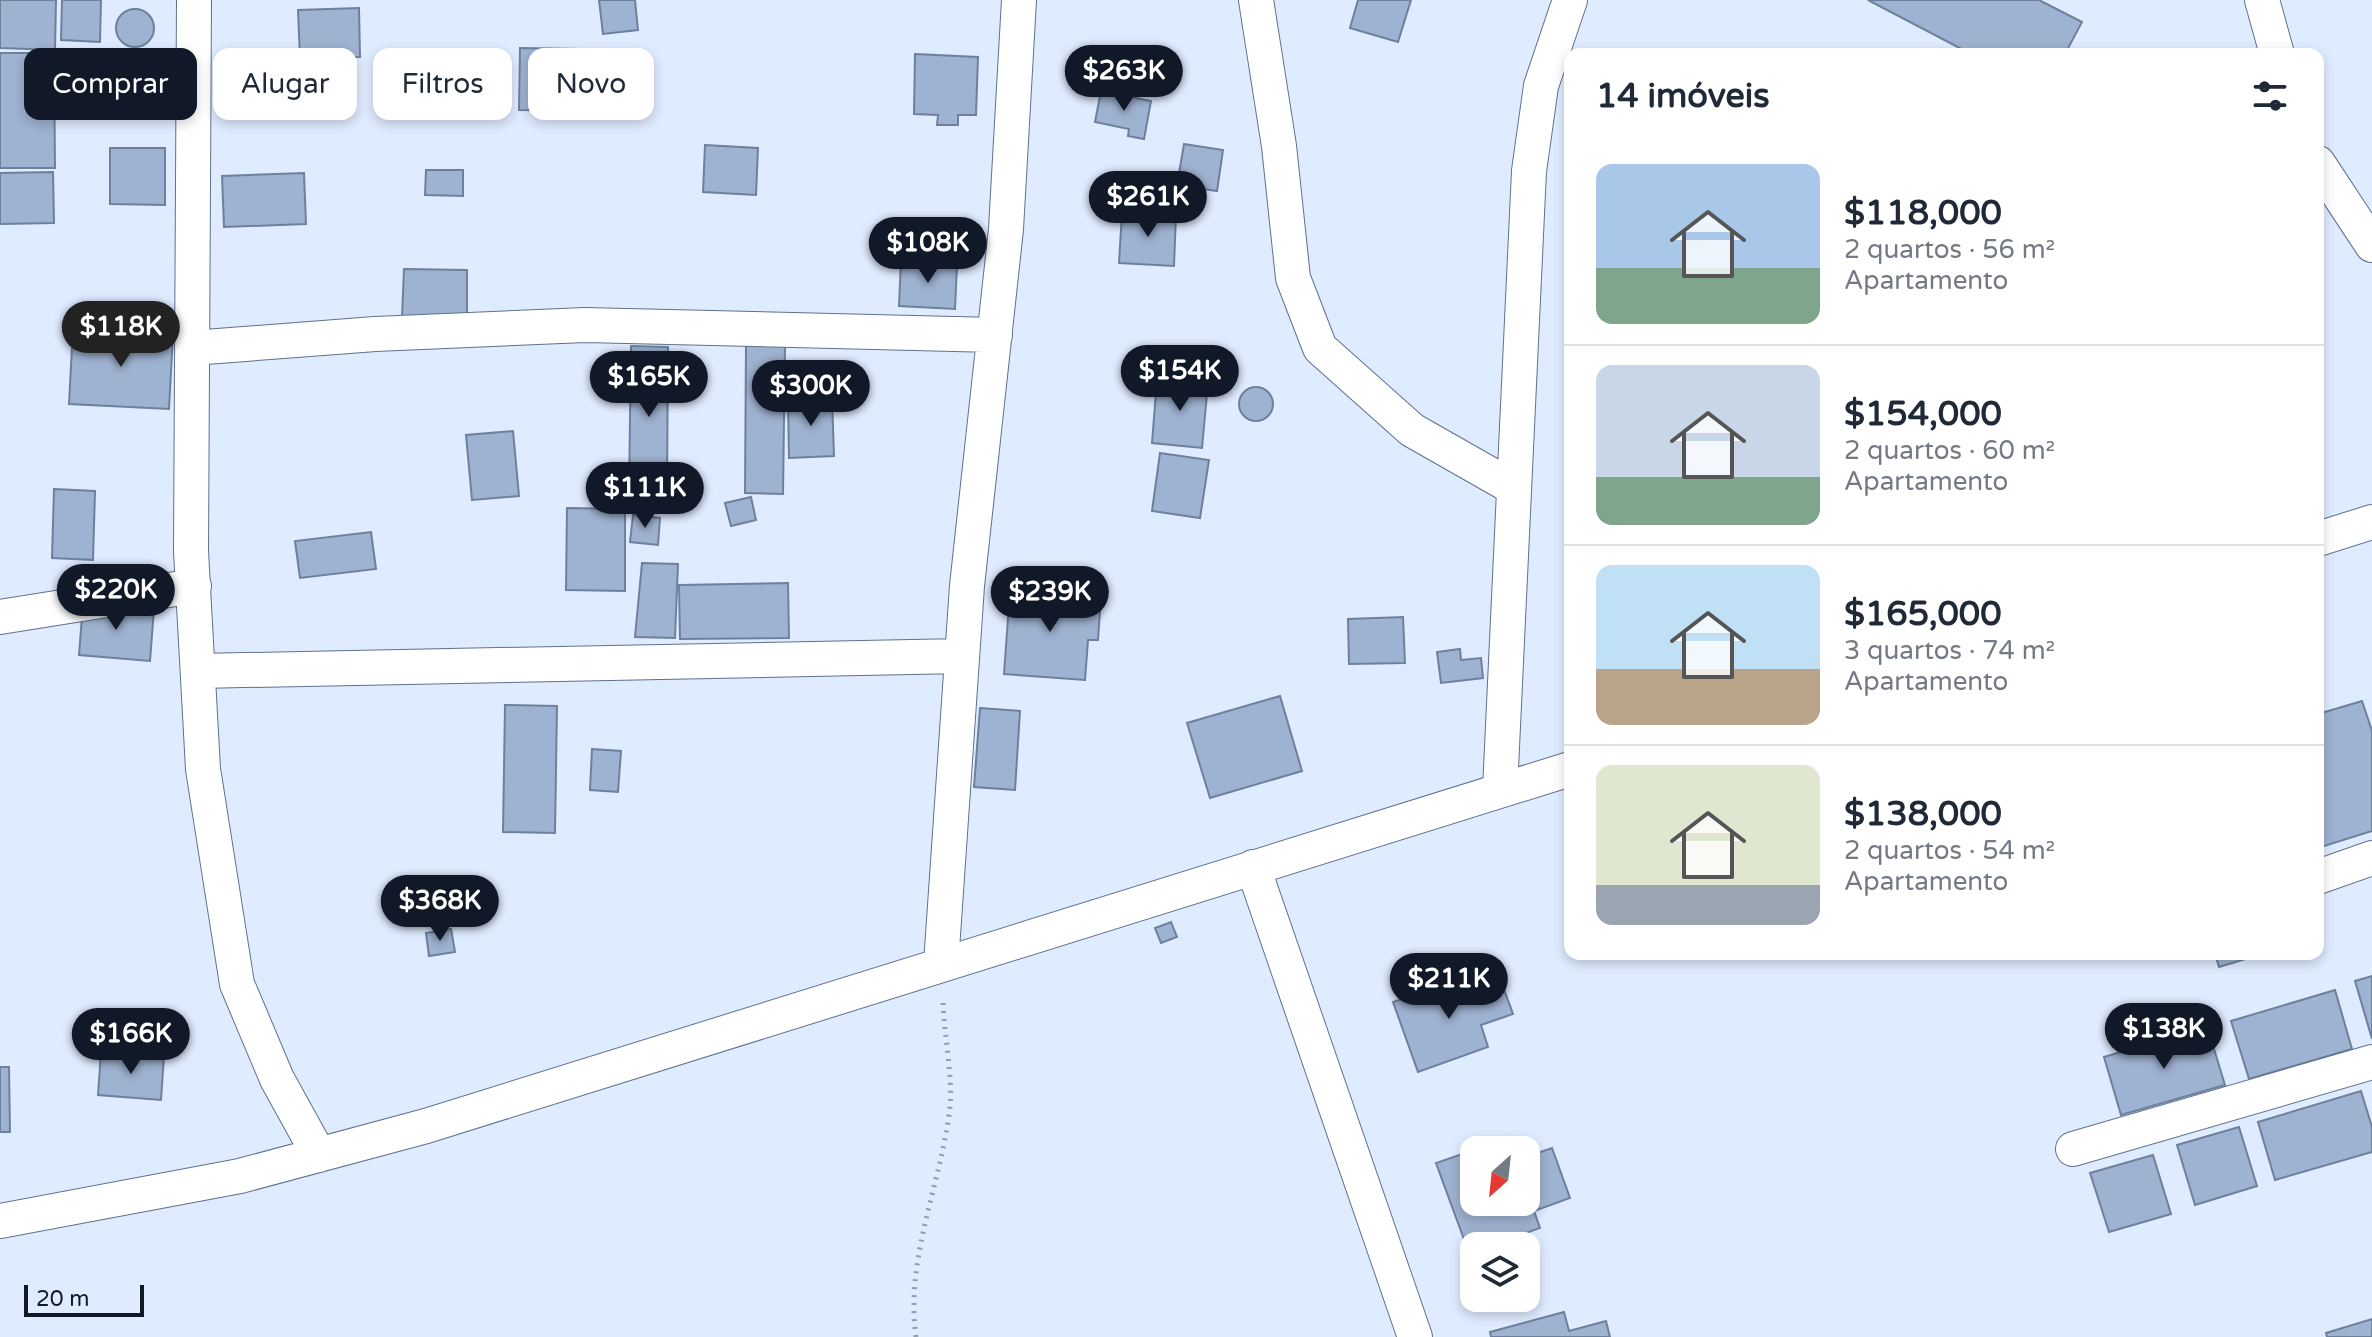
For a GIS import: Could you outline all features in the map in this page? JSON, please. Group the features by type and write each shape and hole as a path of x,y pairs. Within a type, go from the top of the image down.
{"street":[{"path":"194,0 194,586 203,769 237,984 277,1079 319,1155"},
{"path":"941,964 962,656 1006,229 1019,0"},
{"path":"1256,0 1279,146 1293,278 1320,348 1412,430 1514,488"},
{"path":"1500,790 1529,171 1541,86 1570,0"},
{"path":"2262,0 2275,48"},
{"path":"2324,172 2372,245"},
{"path":"192,348 375,334 585,325 995,335"},
{"path":"2324,537 2372,522"},
{"path":"0,617 194,586"},
{"path":"198,671 962,656"},
{"path":"0,1221 240,1176 426,1126 1564,771"},
{"path":"2324,875 2372,858"},
{"path":"1253,867 1415,1337"},
{"path":"2073,1149 2372,1062"}],"path":[{"path":"916,1337 911,1305 926,1210 950,1105 941,964"}],"building":[{"path":"0,0 56,0 55,48 0,48"},
{"path":"62,0 101,0 100,42 61,40"},
{"path":"599,0 635,0 638,30 603,34"},
{"path":"1358,0 1411,0 1398,42 1350,28"},
{"path":"1868,0 2039,0 2082,22 2068,48 1960,48"},
{"path":"359,8 360,57 357,57 357,48 300,48 298,10"},
{"path":"135,9 148,15 154,28 148,41 135,47 122,41 116,28 122,15"},
{"path":"520,48 528,48 528,110 519,110"},
{"path":"0,53 24,53 24,120 55,120 55,168 0,168"},
{"path":"915,54 978,57 976,115 958,115 958,125 937,125 938,115 914,114"},
{"path":"1101,91 1151,101 1144,139 1128,136 1129,129 1095,122"},
{"path":"1184,144 1223,150 1217,191 1177,185"},
{"path":"705,145 758,148 756,195 703,192"},
{"path":"110,148 165,148 165,205 110,204"},
{"path":"426,170 463,170 463,196 425,195"},
{"path":"53,172 54,223 0,224 0,173"},
{"path":"304,173 306,224 224,227 222,176"},
{"path":"1122,213 1176,215 1174,266 1119,263"},
{"path":"901,261 957,264 955,309 899,306"},
{"path":"404,269 467,270 467,318 402,317"},
{"path":"73,328 173,334 169,409 69,404"},
{"path":"746,345 785,345 783,494 745,493"},
{"path":"631,346 668,347 667,492 629,491"},
{"path":"1157,379 1208,383 1202,448 1152,443"},
{"path":"1256,387 1268,392 1273,404 1268,416 1256,421 1244,416 1239,404 1244,392"},
{"path":"832,398 834,456 789,458 788,400"},
{"path":"513,431 519,496 472,500 466,435"},
{"path":"1160,453 1209,460 1200,518 1152,511"},
{"path":"54,489 95,491 93,560 52,558"},
{"path":"751,497 756,520 731,526 725,503"},
{"path":"567,508 625,509 625,591 566,590"},
{"path":"633,515 660,518 658,545 630,542"},
{"path":"371,532 376,569 300,578 295,541"},
{"path":"642,563 678,564 675,638 635,637"},
{"path":"788,583 789,638 680,639 679,585"},
{"path":"1010,590 1101,597 1098,640 1088,640 1085,680 1004,674"},
{"path":"83,603 154,609 150,661 79,655"},
{"path":"1403,617 1405,663 1349,664 1348,619"},
{"path":"1460,649 1461,660 1481,658 1483,678 1441,683 1437,652"},
{"path":"1280,696 1302,771 1210,798 1187,723"},
{"path":"2362,701 2372,731 2372,831 2324,846 2324,712"},
{"path":"505,705 557,706 555,833 503,832"},
{"path":"980,708 1020,711 1015,790 974,787"},
{"path":"592,749 621,751 618,792 590,790"},
{"path":"1171,922 1177,937 1161,943 1155,928"},
{"path":"451,929 455,952 429,956 426,933"},
{"path":"2217,960 2242,960 2219,967"},
{"path":"2372,976 2372,1039 2355,981"},
{"path":"1462,977 1469,996 1502,984 1513,1014 1481,1025 1488,1047 1418,1072 1393,1002"},
{"path":"2335,990 2352,1049 2249,1079 2231,1021"},
{"path":"2207,1026 2225,1085 2121,1115 2104,1057"},
{"path":"101,1052 164,1056 161,1100 98,1095"},
{"path":"0,1067 9,1067 10,1132 0,1132"},
{"path":"2361,1091 2372,1127 2372,1152 2275,1180 2258,1122"},
{"path":"2239,1127 2257,1186 2195,1205 2177,1145"},
{"path":"1552,1148 1570,1198 1540,1209 1540,1152"},
{"path":"1460,1155 1460,1216 1536,1216 1540,1228 1529,1232 1461,1232 1436,1163"},
{"path":"2153,1155 2171,1214 2109,1232 2090,1173"},
{"path":"1564,1312 1569,1331 1606,1321 1610,1337 1491,1337 1490,1332"},
{"path":"2372,1319 2372,1337 2327,1337 2326,1333"}]}
